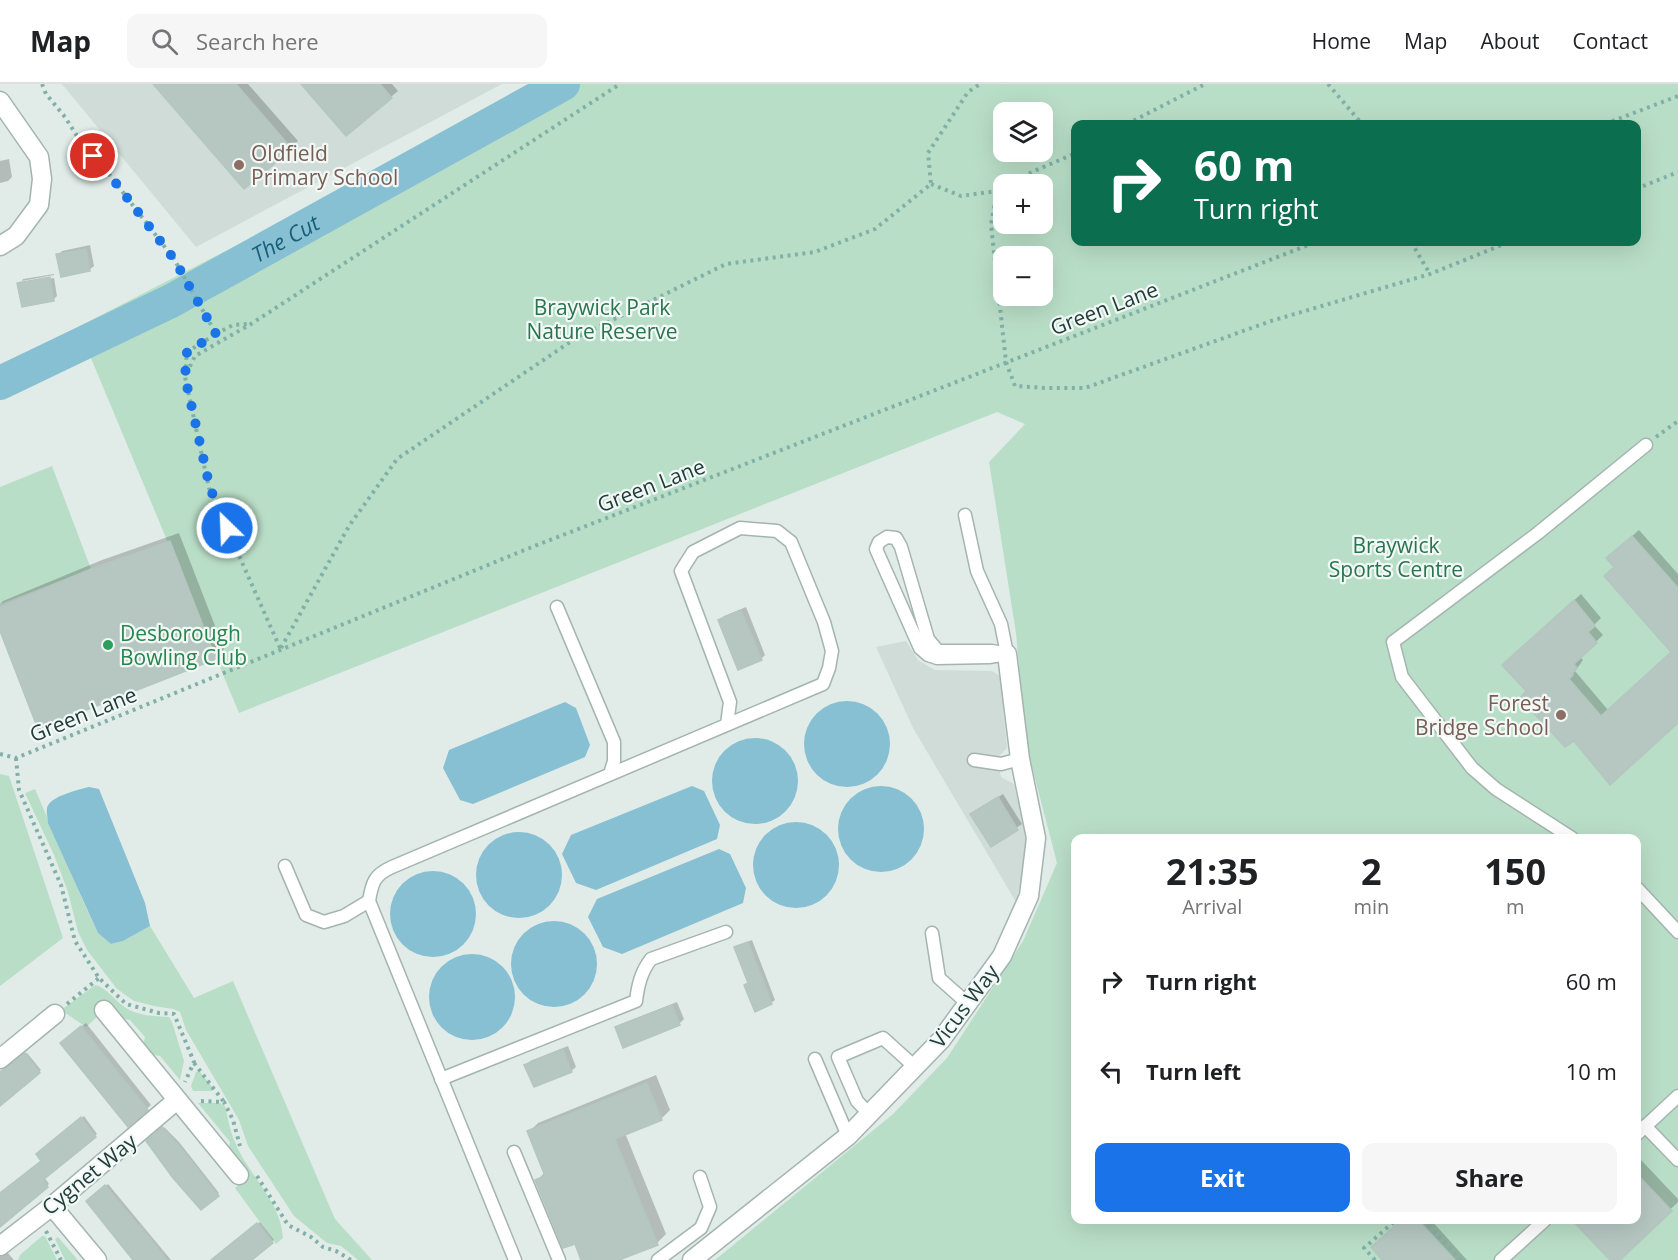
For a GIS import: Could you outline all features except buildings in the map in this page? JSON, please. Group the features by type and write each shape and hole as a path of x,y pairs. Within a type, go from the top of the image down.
{"street":[{"path":"0,101 39,157 42,179 39,205 16,236 0,246"},
{"name":"Vicus Way","path":"692,1260 848,1136 941,1040 1002,956 1029,896 1036,838 1020,759 1007,654"},
{"path":"104,1010 177,1100 245,1171"},
{"path":"0,1059 55,1014"},
{"name":"Cygnet Way","path":"0,1246 46,1211 177,1100"},
{"path":"46,1211 97,1260"},
{"path":"0,1256 3,1260"}],"lane":[{"path":"1566,834 1496,789 1472,768 1402,677 1393,642 1538,533 1646,445"},
{"path":"965,515 977,571 1001,624 1007,654"},
{"path":"516,1260 369,901 372,886 379,873 823,684 832,651 824,622 791,542 777,531 740,528 693,552 681,571 730,702 727,724"},
{"path":"887,537 896,538 901,547 928,639 938,651 992,651 1007,654 989,657 937,658 928,655 920,648 876,549 879,542 887,537"},
{"path":"557,607 614,742 614,762 610,774"},
{"path":"974,760 1001,764 1020,759"},
{"path":"285,866 306,915 324,922 344,916 369,901"},
{"path":"1641,892 1678,932"},
{"path":"441,1079 636,1001 638,982 651,959 726,933"},
{"path":"932,933 939,978 967,1003"},
{"path":"869,1114 857,1101 838,1057 882,1038 915,1067"},
{"path":"815,1059 848,1136"},
{"path":"1678,1096 1641,1130 1678,1160"},
{"path":"514,1152 559,1260"},
{"path":"658,1260 701,1228 710,1207 700,1177"},
{"path":"1501,1260 1541,1224"}],"path":[{"path":"42,84 46,94 65,117 84,147 102,165 174,259 216,334"},
{"path":"185,377 195,356 251,324 620,84"},
{"path":"931,184 928,153 968,92 980,84"},
{"path":"1135,120 1182,98 1205,84"},
{"path":"1328,84 1359,120"},
{"path":"1615,120 1678,96"},
{"path":"1028,174 1071,155"},
{"path":"1641,187 1678,172"},
{"path":"931,184 961,196 993,192"},
{"path":"281,649 349,526 397,459 576,338 726,264 815,252 875,229 931,184"},
{"path":"993,214 991,225 1006,362 1015,386 1044,388 1085,388 1270,321 1430,274 1499,246"},
{"name":"Green Lane","path":"0,754 16,758 532,547 1306,246"},
{"path":"1413,246 1430,274"},
{"path":"251,324 233,325 187,352 185,377 210,488 281,649"},
{"path":"1646,445 1678,421"},
{"path":"16,758 19,790 61,885 75,942 99,978 126,1004 159,1013 174,1014 194,1062 224,1102 233,1120 240,1148"},
{"path":"55,1014 99,978"},
{"path":"194,1062 177,1100 224,1102"},
{"path":"245,1171 288,1225 311,1237 322,1246 351,1260"},
{"path":"46,1211 61,1260"},
{"path":"1376,1260 1364,1248 1391,1224"},
{"path":"1427,1224 1461,1260"}],"shaded area":[{"name":"Oldfield Primary School","path":"62,84 502,84 196,247"},
{"path":"906,641 918,660 935,670 992,671 1000,676 1007,748 997,758 1001,777 1014,784 1026,836 1024,871 1016,902 913,728 876,647"}],"green space":[{"path":"549,84 1678,84 1678,1260 715,1260 893,1114 947,1058 1023,941 1057,863 1026,744 1016,633 989,462 1025,424 997,412 239,713 78,327"},
{"name":"Desborough Bowling Club","path":"52,466 91,569 0,604 0,487"},
{"path":"0,774 9,776 63,938 0,986"},
{"path":"35,789 98,933 111,944 123,941 150,926 194,998 233,981 335,1219 372,1260 358,1260 341,1246 327,1243 294,1216 248,1146 239,1120 186,1030 180,1012 134,1001 117,989 87,950 78,932 68,892 54,855 25,793"},
{"path":"95,985 131,1011 169,1017 184,1061 180,1080 160,1056 149,1054 143,1045 145,1037 130,1020 119,1018 107,1008 86,1027 61,1010"},
{"path":"196,1072 200,1072 213,1088 212,1091 193,1091 191,1086"},
{"path":"198,1103 220,1103 225,1106 232,1133 241,1154 270,1200 281,1225 283,1238 276,1244 235,1188 249,1175 228,1151 230,1142"},
{"path":"42,1236 45,1236 57,1260 18,1260 20,1255"},
{"path":"58,1237 76,1260 65,1260 55,1239"}],"water":[{"path":"847,701 863,705 877,714 886,728 890,744 886,760 877,774 863,783 847,787 831,783 817,774 808,760 804,744 808,728 817,714 831,705"},
{"path":"565,702 576,708 590,745 585,757 473,804 460,800 443,768 449,750"},
{"path":"755,738 771,742 785,751 794,765 798,781 794,797 785,811 771,820 755,824 739,820 725,811 716,797 712,781 716,765 725,751 739,742"},
{"path":"692,786 704,791 720,825 717,839 596,890 576,883 562,854 571,835"},
{"path":"881,786 897,790 911,799 920,813 924,829 920,845 911,859 897,868 881,872 865,868 851,859 842,845 838,829 842,813 851,799 865,790"},
{"path":"89,787 99,789 145,903 150,926 123,941 111,944 98,933 48,823 47,808 53,800"},
{"path":"796,822 812,826 826,835 835,849 839,865 835,881 826,895 812,904 796,908 780,904 766,895 757,881 753,865 757,849 766,835 780,826"},
{"path":"519,832 535,836 549,845 558,859 562,875 558,891 549,905 535,914 519,918 503,914 489,905 480,891 476,875 480,859 489,845 503,836"},
{"path":"719,849 730,854 746,888 743,903 622,954 603,947 588,917 597,899"},
{"path":"433,871 449,875 463,884 472,898 476,914 472,930 463,944 449,953 433,957 417,953 403,944 394,930 390,914 394,898 403,884 417,875"},
{"path":"554,921 570,925 584,934 593,948 597,964 593,980 584,994 570,1003 554,1007 538,1003 524,994 515,980 511,964 515,948 524,934 538,925"},
{"path":"472,954 488,958 502,967 511,981 515,997 511,1013 502,1027 488,1036 472,1040 456,1036 442,1027 433,1013 429,997 433,981 442,967 456,958"}],"waterway":[{"name":"The Cut","path":"0,383 171,301 563,84"}],"place":[{"name":"Oldfield Primary School","path":"239,165"},
{"name":"Desborough Bowling Club","path":"108,645"},
{"name":"Forest Bridge School","path":"1561,715"}],"route":[{"path":"93,156 174,259 216,334 187,352 185,377 210,488 227,528"}],"park label":[{"name":"Braywick Park Nature Reserve","path":"602,319"},
{"name":"Braywick Sports Centre","path":"1396,557"}]}
